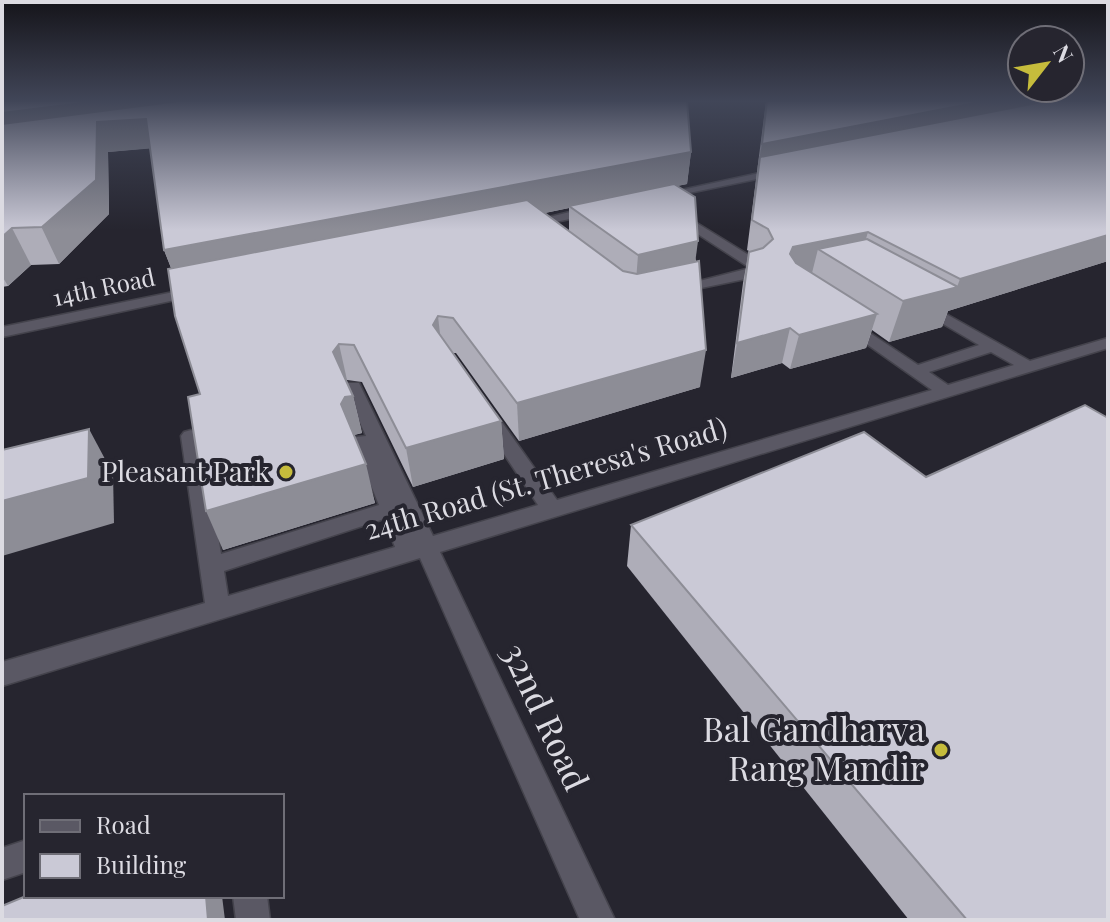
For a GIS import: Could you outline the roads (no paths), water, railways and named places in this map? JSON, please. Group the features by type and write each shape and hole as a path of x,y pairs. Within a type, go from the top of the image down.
{"street":[{"path":"660,296 750,274 757,269 651,198 789,170"},
{"path":"516,226 606,207"},
{"path":"657,216 673,212"},
{"path":"532,223 545,233"},
{"name":"14th Road","path":"2,332 205,290"},
{"path":"902,294 1029,367"},
{"path":"831,314 947,392"},
{"name":"24th Road (St. Theresa's Road)","path":"2,674 1108,343"},
{"path":"915,371 994,346"},
{"path":"350,394 417,548 392,509 350,394"},
{"path":"474,398 552,509"},
{"path":"191,436 218,608"},
{"path":"211,566 392,509"},
{"name":"32nd Road","path":"417,548 598,920"},
{"path":"2,864 24,857"},
{"path":"250,898 253,920"}],"place":[{"name":"Pleasant Park","path":"286,472"},
{"name":"Bal Gandharva Rang Mandir","path":"941,750"}]}
